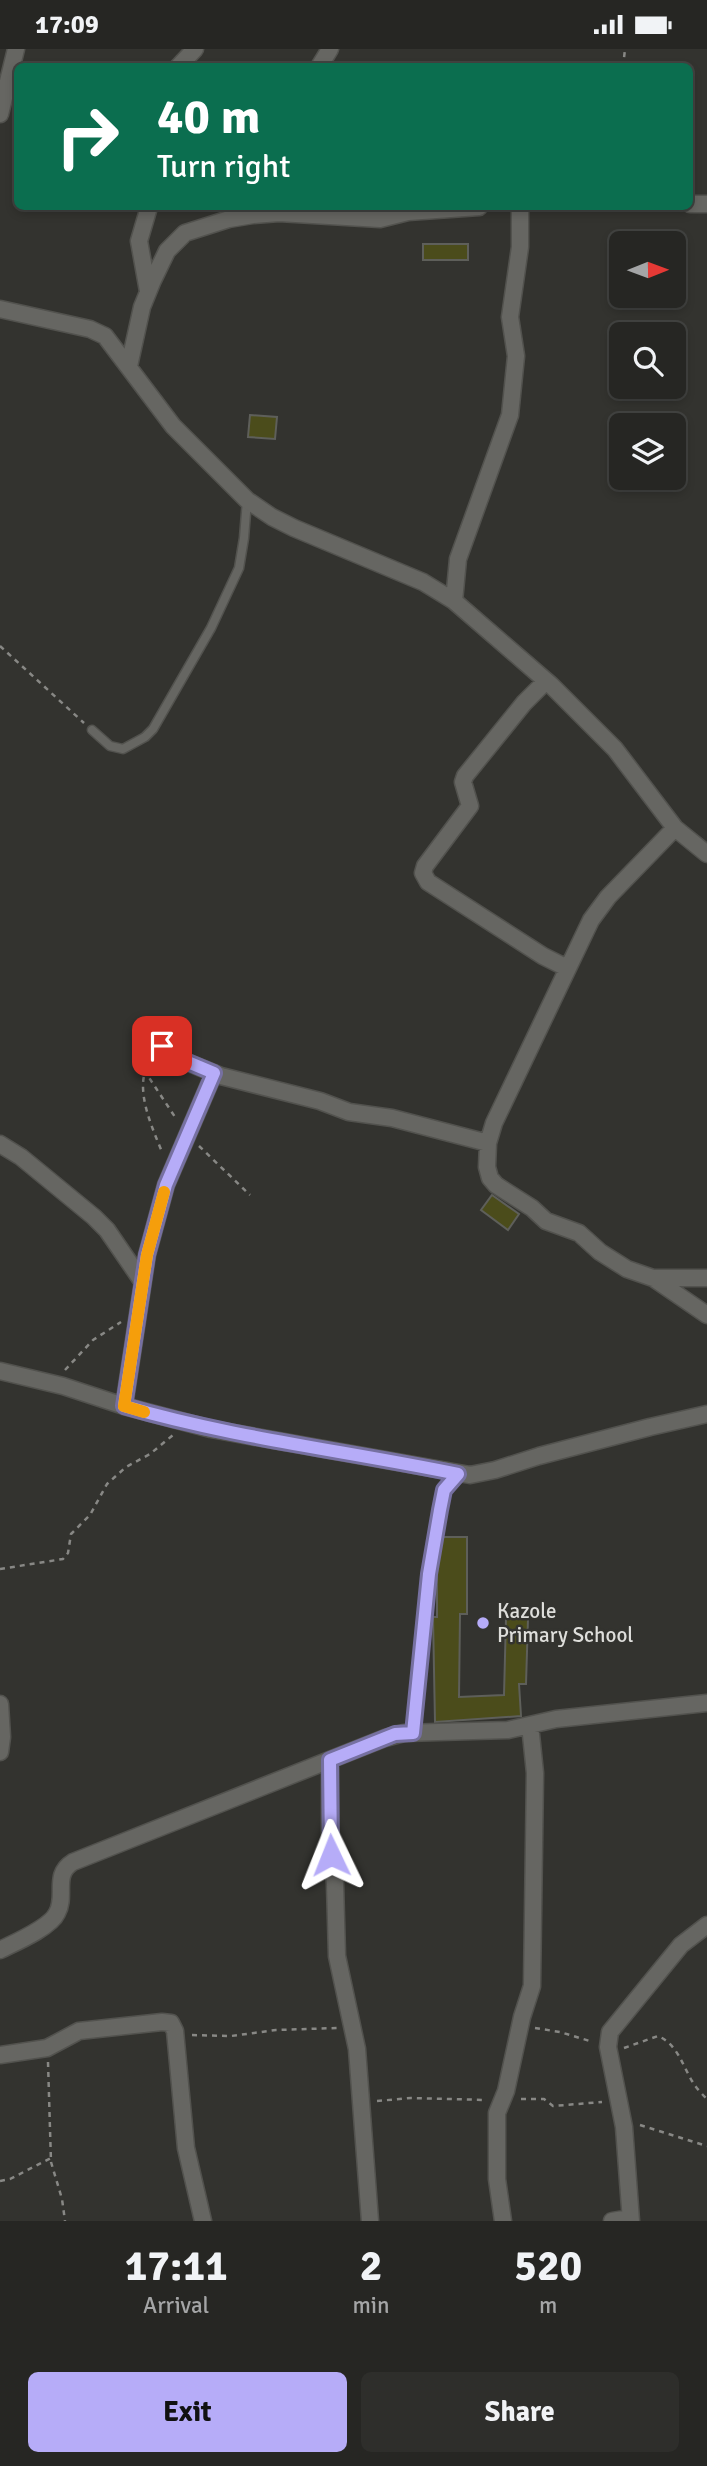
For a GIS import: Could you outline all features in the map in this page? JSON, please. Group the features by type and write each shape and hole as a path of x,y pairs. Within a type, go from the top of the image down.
{"street":[{"path":"182,63 195,49"},
{"path":"7,110 14,65"},
{"path":"148,210 139,241 148,291"},
{"path":"129,366 148,291 167,251 185,233 229,219 253,215 328,211 380,219 428,210"},
{"path":"454,601 458,559 510,415 516,356 510,317 520,247 520,210"},
{"path":"0,309 97,331 105,336 173,426 247,500 294,528 423,582 454,601 546,681 615,749 675,828 707,854"},
{"path":"0,320 21,313"},
{"path":"546,681 524,703 465,776 463,780 470,806 425,866 423,873 426,881 459,903 567,968"},
{"path":"675,828 626,878 591,920 494,1123 488,1143 487,1167 490,1178 496,1185 532,1208 546,1221 579,1233 600,1252 627,1269 653,1278 707,1315"},
{"path":"148,1035 183,1060 214,1073 320,1101 349,1112 392,1118 488,1143"},
{"path":"124,1406 142,1281 156,1220 171,1174 214,1073"},
{"path":"0,1144 21,1157 94,1217 107,1230 142,1281"},
{"path":"653,1278 707,1278"},
{"path":"0,1371 186,1423 470,1475 551,1452 707,1415"},
{"path":"0,1950 35,1931 55,1916 60,1904 61,1876 73,1862 395,1734 508,1730 556,1719 707,1703"},
{"path":"0,1704 0,1752"},
{"path":"502,2221 495,2127 532,1986 535,1773 530,1725"},
{"path":"330,1760 330,1833 335,1884 337,1957 354,2034 359,2073 370,2221"},
{"path":"612,2221 631,2219 622,2119 608,2047 610,2032 681,1945 707,1924"},
{"path":"0,2055 47,2047 79,2031 171,2023 175,2031 186,2148 203,2221"}],"lane":[{"path":"92,730 110,746 123,749 145,737 153,729 211,628 239,568 247,500"},
{"path":"413,1733 429,1574 440,1510 444,1490 458,1474"}],"path":[{"path":"0,646 92,730"},
{"path":"162,1046 145,1070 146,1110 171,1174"},
{"path":"145,1070 188,1136 250,1195"},
{"path":"49,1383 93,1341 139,1306"},
{"path":"0,1569 63,1559 68,1553 71,1534 90,1515 107,1484 126,1467 150,1454 186,1423"},
{"path":"175,2031 200,2036 231,2036 276,2030 337,2027 354,2034"},
{"path":"521,2027 560,2032 608,2047 625,2048 632,2043 658,2036 667,2040 678,2053 693,2083 707,2099"},
{"path":"47,2047 51,2158 65,2221"},
{"path":"360,2102 411,2098 544,2099 553,2106 619,2101"},
{"path":"622,2119 707,2146"},
{"path":"0,2181 10,2179 51,2158"}],"building":[{"path":"423,244 468,244 468,260 423,260"},
{"path":"250,415 277,417 275,439 248,437"},
{"path":"492,1195 519,1214 508,1230 481,1210"},
{"path":"442,1537 467,1537 467,1614 460,1614 459,1697 504,1695 506,1618 528,1619 526,1684 519,1684 521,1716 435,1722 433,1617 437,1617 437,1566"}],"slow traffic":[{"path":"144,1412 124,1406 142,1281 164,1192"}],"place":[{"name":"Kazole Primary School","path":"483,1623"}],"route":[{"path":"162,1046 183,1060 214,1073 166,1185 147,1255 124,1406 211,1429 356,1453 458,1474 444,1490 440,1510 429,1574 413,1733 395,1734 330,1760 331,1855"}]}
